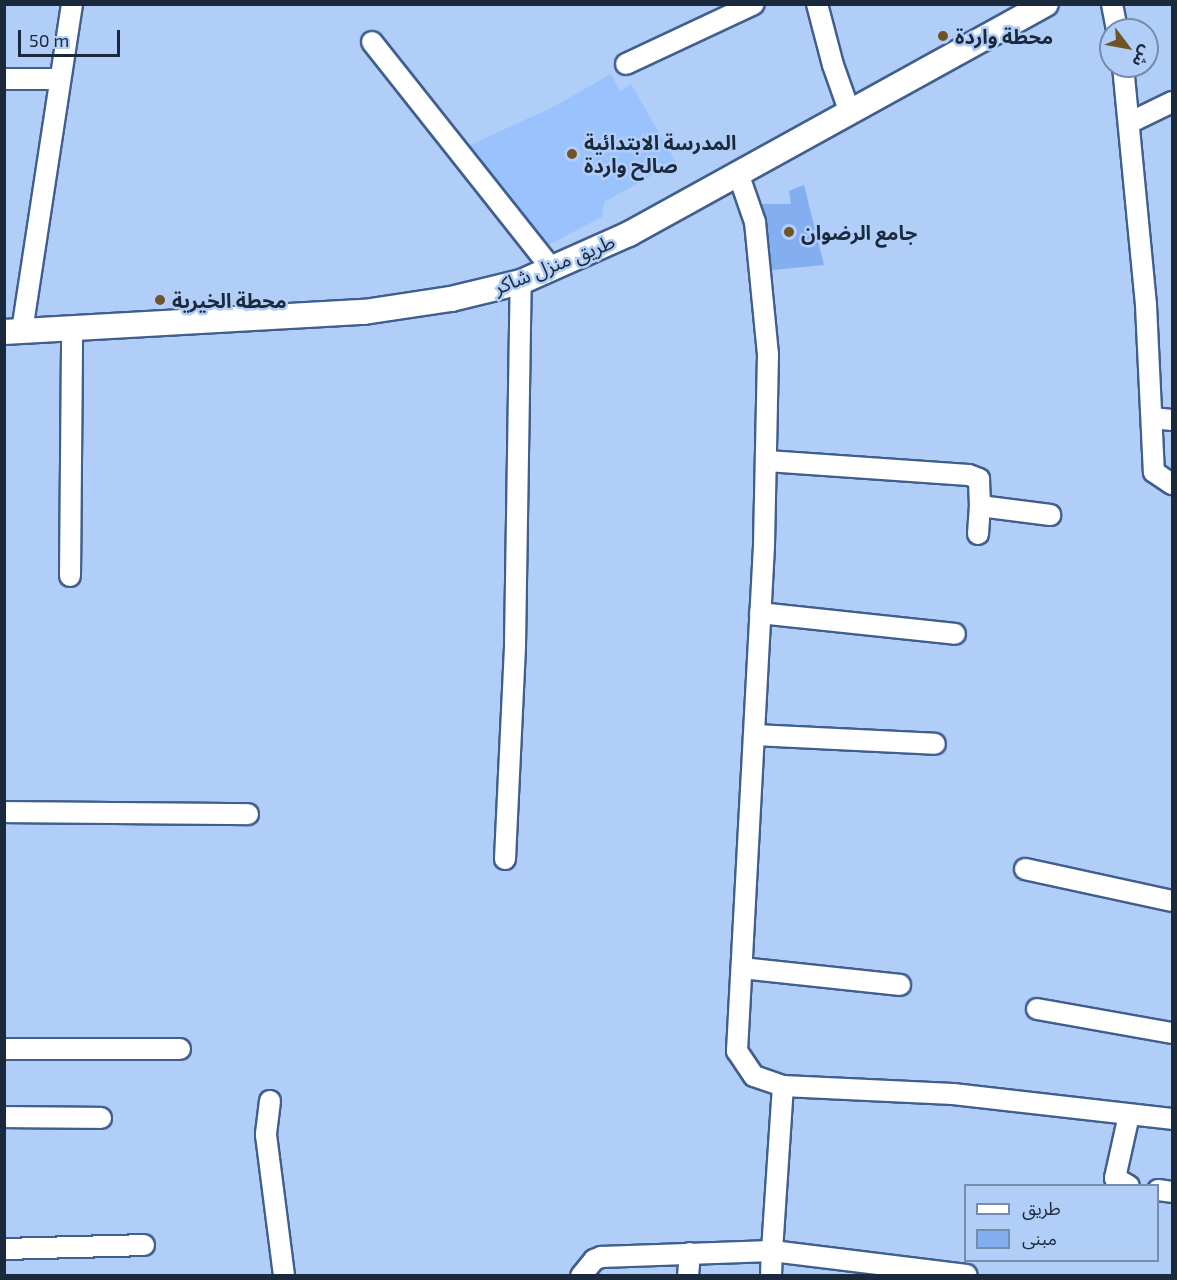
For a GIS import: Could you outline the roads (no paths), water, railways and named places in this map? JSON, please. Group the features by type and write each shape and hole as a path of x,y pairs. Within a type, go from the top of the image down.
{"main road":[{"name":"طريق منزل شاكر","path":"14,331 364,312 451,299 521,282 629,234 1046,4"}],"street":[{"path":"14,331 72,4"},
{"path":"626,64 754,4"},
{"path":"817,4 832,65 850,113"},
{"path":"372,42 551,268"},
{"path":"1124,78 1153,418 1154,472 1173,484"},
{"path":"4,79 59,79"},
{"path":"1129,123 1173,102"},
{"path":"738,173 755,222 768,354 767,461 737,1051 754,1076 783,1086 953,1094 1173,1119"},
{"path":"505,859 515,645 521,282"},
{"path":"70,576 72,328"},
{"path":"1153,418 1173,420"},
{"path":"767,461 969,475 979,479 978,534"},
{"path":"980,506 1050,515"},
{"path":"760,613 955,634"},
{"path":"754,735 935,744"},
{"path":"4,812 248,814"},
{"path":"1025,869 1173,901"},
{"path":"742,968 900,985"},
{"path":"1037,1009 1173,1033"},
{"path":"4,1049 180,1049"},
{"path":"771,1275 783,1086"},
{"path":"270,1101 266,1135 284,1275"},
{"path":"1128,1184 1115,1178 1130,1115"},
{"path":"4,1117 101,1118"},
{"path":"4,1249 144,1245"},
{"path":"581,1275 594,1260 602,1257 772,1251 967,1275"},
{"path":"688,1275 690,1253"}],"place":[{"name":"محطة واردة","path":"943,36"},
{"name":"المدرسة الابتدائية صالح واردة","path":"572,154"},
{"name":"جامع الرضوان","path":"789,232"},
{"name":"محطة الخيرية","path":"160,300"}]}
